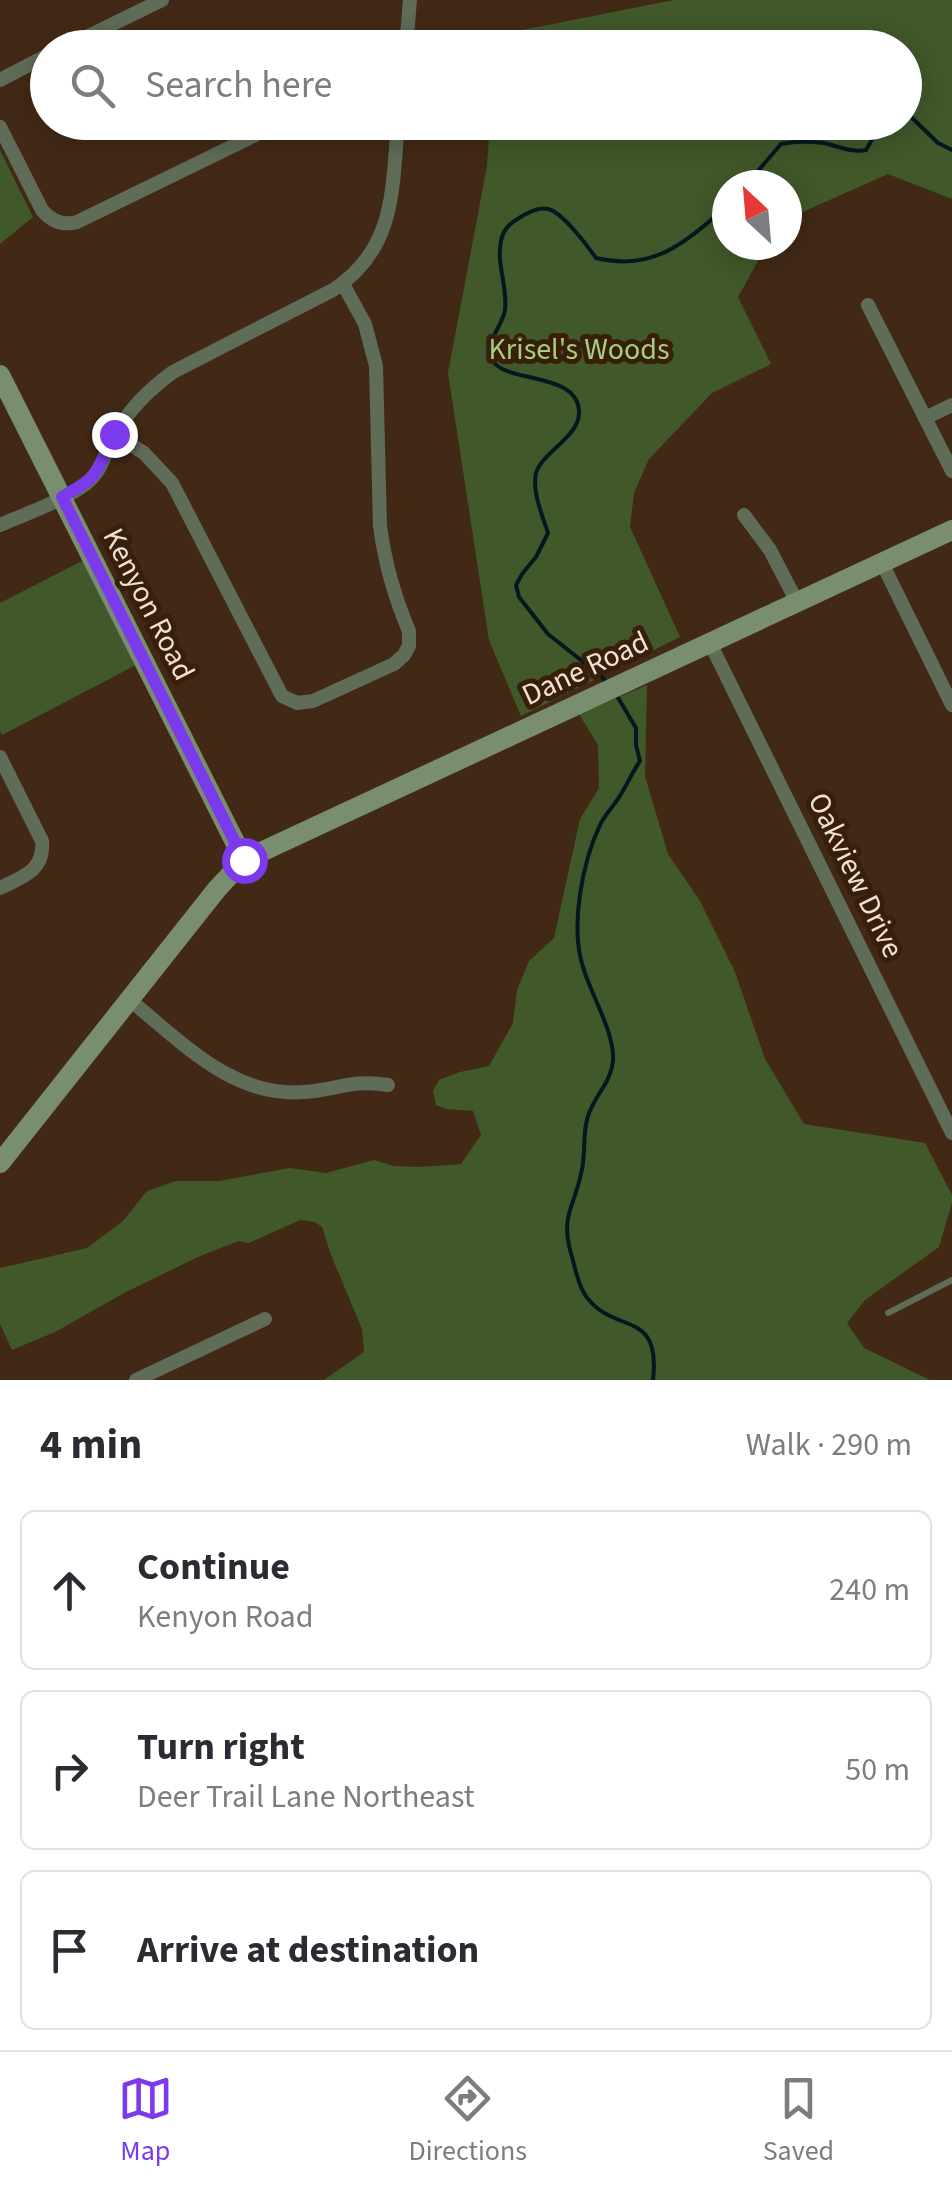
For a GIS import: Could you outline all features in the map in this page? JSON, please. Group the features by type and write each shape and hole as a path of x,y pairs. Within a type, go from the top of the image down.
{"main road":[{"name":"Kenyon Road","path":"0,375 244,860"},
{"name":"Dane Road","path":"244,860 952,530"},
{"path":"0,1163 244,860"}],"street":[{"path":"101,30 162,0"},
{"path":"408,30 410,0"},
{"path":"0,80 30,64"},
{"path":"0,127 42,210 64,224 77,222 245,140"},
{"path":"0,525 86,484 94,476 114,434 138,402 173,372 342,284 366,262 388,219 396,140"},
{"path":"114,434 144,453 172,484 282,696 297,703 313,702 394,664 404,655 410,640 383,552 376,366 366,324 342,284"},
{"path":"868,305 952,471"},
{"path":"925,418 952,405"},
{"path":"744,515 770,550 797,602"},
{"path":"882,562 952,704"},
{"name":"Oakview Drive","path":"710,642 952,1132"},
{"path":"0,757 42,841 43,851 31,873 0,888"},
{"path":"131,1001 214,1068 248,1085 285,1093 323,1090 352,1082 388,1084"},
{"path":"136,1380 265,1320"}],"lane":[{"path":"888,1313 952,1280"}],"green space":[{"name":"Krisel's Woods","path":"674,0 952,0 952,199 888,174 802,212 802,170 712,170 712,260 759,260 738,297 771,364 712,393 649,459 634,493 630,527 680,637 521,716 489,640 448,373 489,140 922,140 922,30 522,30"},
{"path":"0,150 33,217 0,244"},
{"path":"84,560 138,664 2,735 0,603"},
{"path":"647,685 645,776 668,854 700,901 735,972 765,1059 804,1124 925,1143 952,1195 939,1247 865,1300 847,1323 864,1348 930,1380 324,1380 364,1352 362,1329 322,1227 300,1220 249,1243 239,1241 200,1256 55,1332 12,1350 0,1324 0,1268 87,1248 123,1221 147,1191 176,1181 219,1181 290,1168 326,1173 374,1160 394,1166 461,1164 481,1135 473,1111 436,1105 433,1091 439,1080 489,1066 513,1023 517,990 529,961 554,938 580,819 599,788 598,745 579,714"}],"waterway":[{"path":"922,127 952,150"},
{"path":"759,170 781,144 813,142 866,150 872,140"},
{"path":"608,684 548,634 519,597 516,585 548,533 536,496 536,473 574,428 579,411 575,398 565,388 504,370 494,363 490,348 505,310 502,237 519,218 548,209 567,222 596,258 635,261 668,251 712,218"},
{"path":"617,696 636,728 640,761 594,840 583,876 578,915 579,951 606,1026 613,1061 586,1123 582,1169 567,1231 583,1291 600,1310 644,1333 654,1358 653,1380"}],"route":[{"path":"114,434 94,476 62,497 244,860"}]}
